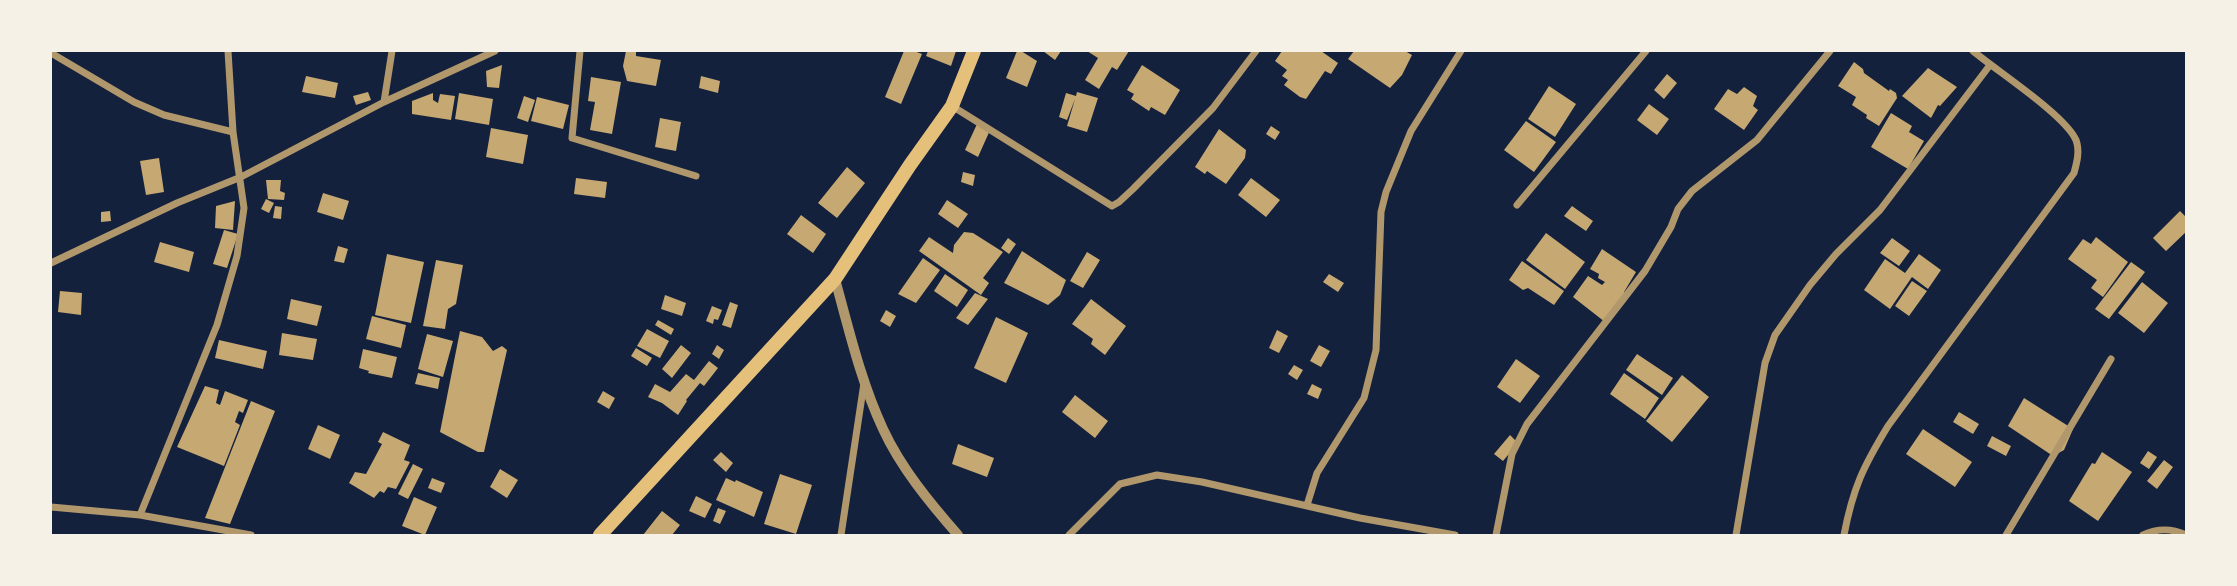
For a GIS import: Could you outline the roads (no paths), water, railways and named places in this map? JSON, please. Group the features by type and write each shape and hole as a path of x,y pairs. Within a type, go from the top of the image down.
{"highway":[{"path":"600,535 835,279 910,165 952,107 974,51"}],"street":[{"path":"140,516 217,325 237,256 244,208 233,132 229,51"},
{"path":"384,102 392,51"},
{"path":"51,263 177,203 241,177 384,102 495,51"},
{"path":"580,51 572,138 696,176"},
{"path":"952,107 1112,205 1133,189 1213,108 1256,51"},
{"path":"1307,506 1317,473 1364,398 1377,350 1381,212 1386,192 1411,131 1461,51"},
{"path":"1517,205 1646,51"},
{"path":"1496,535 1512,454 1527,424 1645,271 1671,227 1678,209 1692,191 1757,140 1830,51"},
{"path":"1844,535 1852,495 1865,463 1888,426 2074,173 2078,158 2076,141 2062,121 1973,51"},
{"path":"52,53 134,103 164,115 233,132"},
{"path":"1737,535 1765,363 1775,335 1810,285 1836,254 1880,211 1990,65"},
{"path":"835,279 864,382 883,430 908,473 958,535"},
{"path":"2006,535 2112,359"},
{"path":"841,535 864,382"},
{"path":"1069,535 1120,484 1157,475 1455,535"},
{"path":"51,507 140,516 251,535"},
{"path":"2143,535 2173,529 2186,535"}]}
